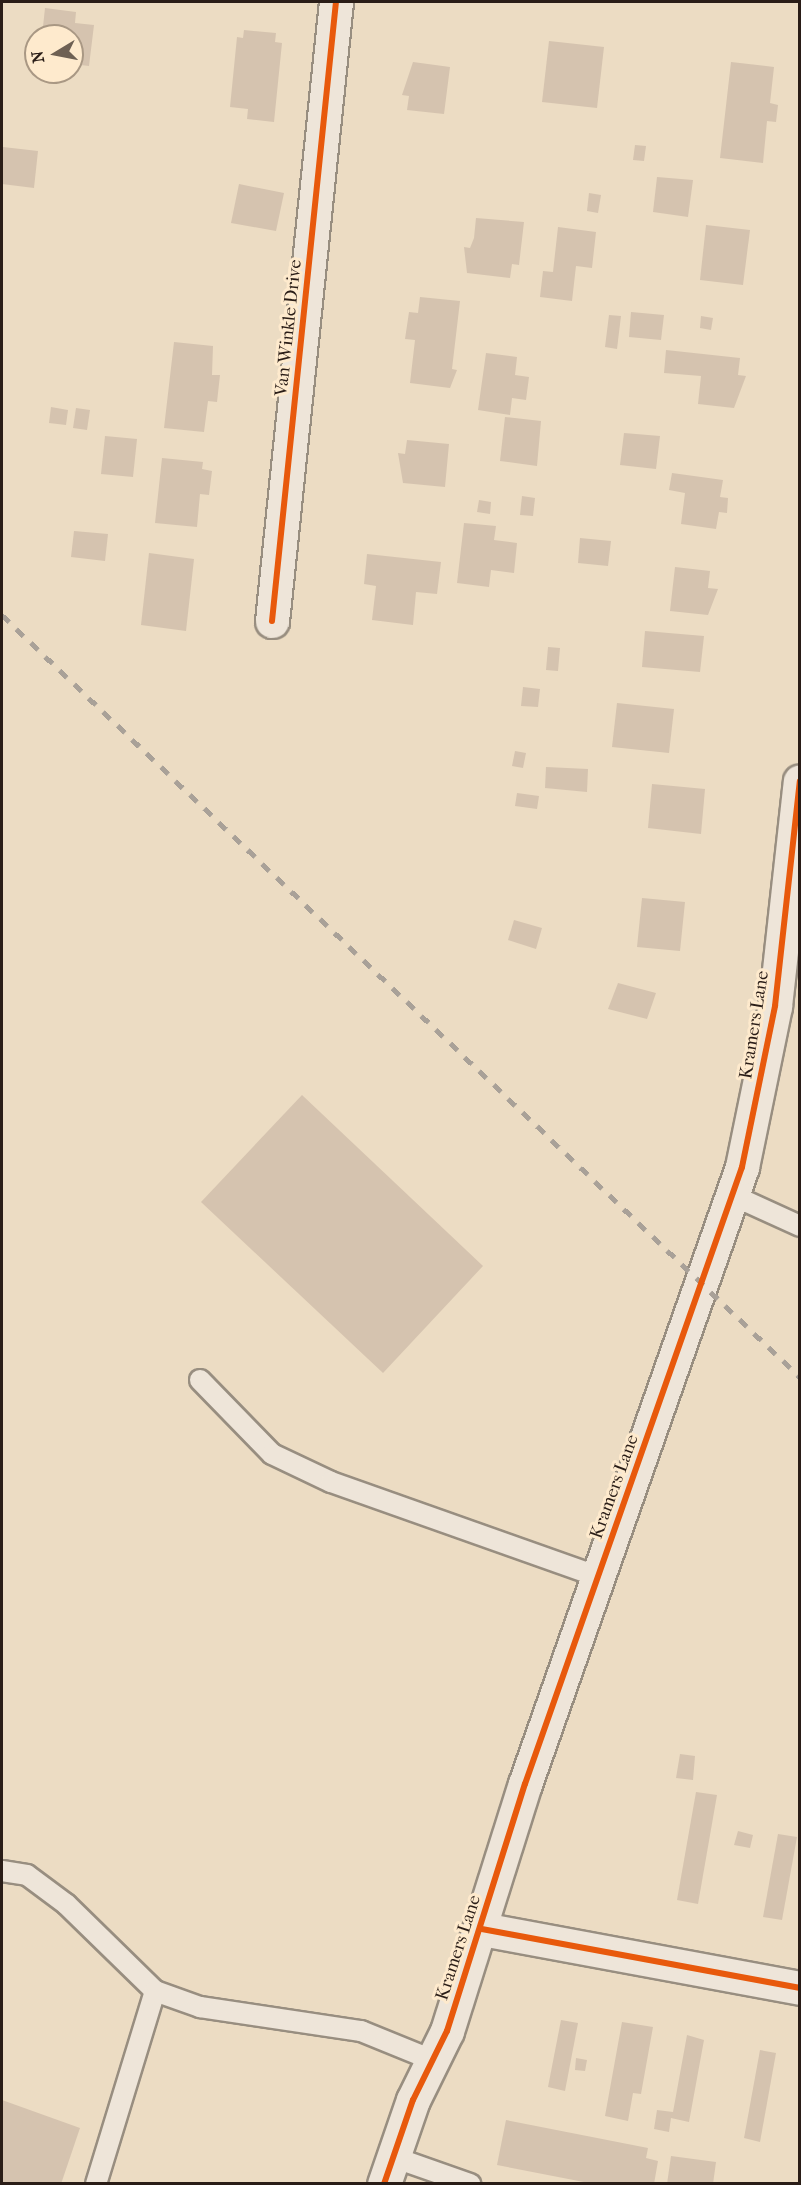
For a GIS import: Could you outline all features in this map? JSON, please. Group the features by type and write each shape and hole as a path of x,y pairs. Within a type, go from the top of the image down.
{"street":[{"name":"Van Winkle Drive","path":"272,621 336,2"},
{"name":"Kramers Lane","path":"388,2170 482,1929 599,1577 732,1195 775,1006 799,783"},
{"path":"482,1929 800,1988"}],"lane":[{"path":"732,1195 800,1226"},
{"path":"200,1380 272,1454 331,1482 599,1577"},
{"path":"2,1871 27,1875 66,1904 155,1992 200,2007 361,2031 432,2060"},
{"path":"96,2184 155,1992"},
{"path":"388,2170 470,2184"}],"building":[{"path":"45,8 76,12 75,23 94,25 89,66 84,65 84,24 43,24"},
{"path":"244,30 276,33 275,42 282,43 274,122 247,119 248,109 230,107 237,37 243,38"},
{"path":"549,41 604,47 597,108 542,102"},
{"path":"413,62 450,67 444,114 407,110 409,96 402,95"},
{"path":"731,62 774,67 770,103 778,105 776,122 767,121 763,163 720,158"},
{"path":"635,145 646,146 644,161 633,160"},
{"path":"3,147 38,151 34,188 2,184"},
{"path":"657,177 693,180 688,217 653,212"},
{"path":"239,184 284,193 276,231 231,223"},
{"path":"589,193 601,195 598,213 587,211"},
{"path":"476,218 524,222 519,265 512,264 510,278 467,273 464,247 470,248 474,238"},
{"path":"706,225 750,230 743,285 700,280"},
{"path":"558,227 596,232 592,268 576,266 572,301 540,297 543,271 553,272"},
{"path":"420,297 460,301 452,369 457,370 450,388 410,383 415,340 405,339 409,312 418,313"},
{"path":"631,312 664,315 661,340 629,337"},
{"path":"609,315 621,316 617,349 605,347"},
{"path":"701,316 713,318 711,330 700,328"},
{"path":"174,342 213,346 212,375 220,375 217,402 208,401 204,432 164,428"},
{"path":"666,350 740,358 738,375 746,376 734,408 698,404 701,376 664,373"},
{"path":"486,353 517,357 515,375 529,377 526,400 512,398 510,415 478,410"},
{"path":"51,407 68,410 66,425 49,423"},
{"path":"76,408 90,410 87,430 73,428"},
{"path":"505,417 541,421 537,466 500,461"},
{"path":"624,433 660,436 656,469 620,465"},
{"path":"105,436 137,439 133,477 101,474"},
{"path":"407,440 449,444 445,487 403,483 398,453 405,454"},
{"path":"162,458 203,462 202,469 212,471 209,495 200,494 197,527 155,523"},
{"path":"672,473 723,480 720,497 728,498 727,513 719,512 716,529 681,524 685,493 669,490"},
{"path":"522,496 535,498 533,516 520,515"},
{"path":"479,500 491,502 490,514 477,512"},
{"path":"464,523 496,526 494,540 517,543 514,573 491,570 489,587 457,583"},
{"path":"74,531 108,534 105,561 71,557"},
{"path":"580,538 611,541 608,566 578,563"},
{"path":"149,553 194,559 186,631 141,625"},
{"path":"367,554 441,562 437,594 416,592 413,625 372,620 376,586 364,584"},
{"path":"675,567 710,571 708,588 718,589 708,615 670,611"},
{"path":"645,631 704,636 700,672 642,667"},
{"path":"548,647 560,648 558,671 546,670"},
{"path":"523,687 540,689 538,707 521,706"},
{"path":"617,703 674,709 669,753 612,747"},
{"path":"515,751 526,753 523,768 512,766"},
{"path":"546,767 588,769 587,792 545,788"},
{"path":"652,784 705,789 701,834 648,828"},
{"path":"517,793 539,796 537,809 515,806"},
{"path":"642,898 685,902 680,951 637,947"},
{"path":"514,920 542,928 536,949 508,940"},
{"path":"618,983 656,993 647,1019 608,1009"},
{"path":"302,1095 483,1266 383,1373 201,1202"},
{"path":"680,1754 695,1756 693,1780 676,1778"},
{"path":"696,1792 717,1795 698,1904 677,1900"},
{"path":"738,1831 753,1835 750,1848 734,1845"},
{"path":"778,1834 797,1837 782,1920 763,1917"},
{"path":"561,2020 578,2023 565,2091 548,2087"},
{"path":"622,2022 653,2027 641,2094 633,2093 628,2121 605,2116"},
{"path":"687,2035 704,2040 689,2122 671,2118 669,2132 654,2129 657,2110 673,2112"},
{"path":"760,2050 776,2053 760,2142 744,2138"},
{"path":"576,2058 587,2060 585,2071 575,2070"},
{"path":"2,2100 80,2128 61,2184 2,2184"},
{"path":"506,2120 648,2148 646,2158 658,2161 654,2184 594,2184 497,2165"},
{"path":"671,2156 716,2162 713,2184 667,2184"}],"railway":[{"path":"2,615 800,1377"}],"cycle path":[{"path":"272,621 336,2"},
{"path":"384,2184 413,2100 447,2031 525,1784 742,1167 775,1006 800,781"},
{"path":"482,1929 800,1988"}]}
